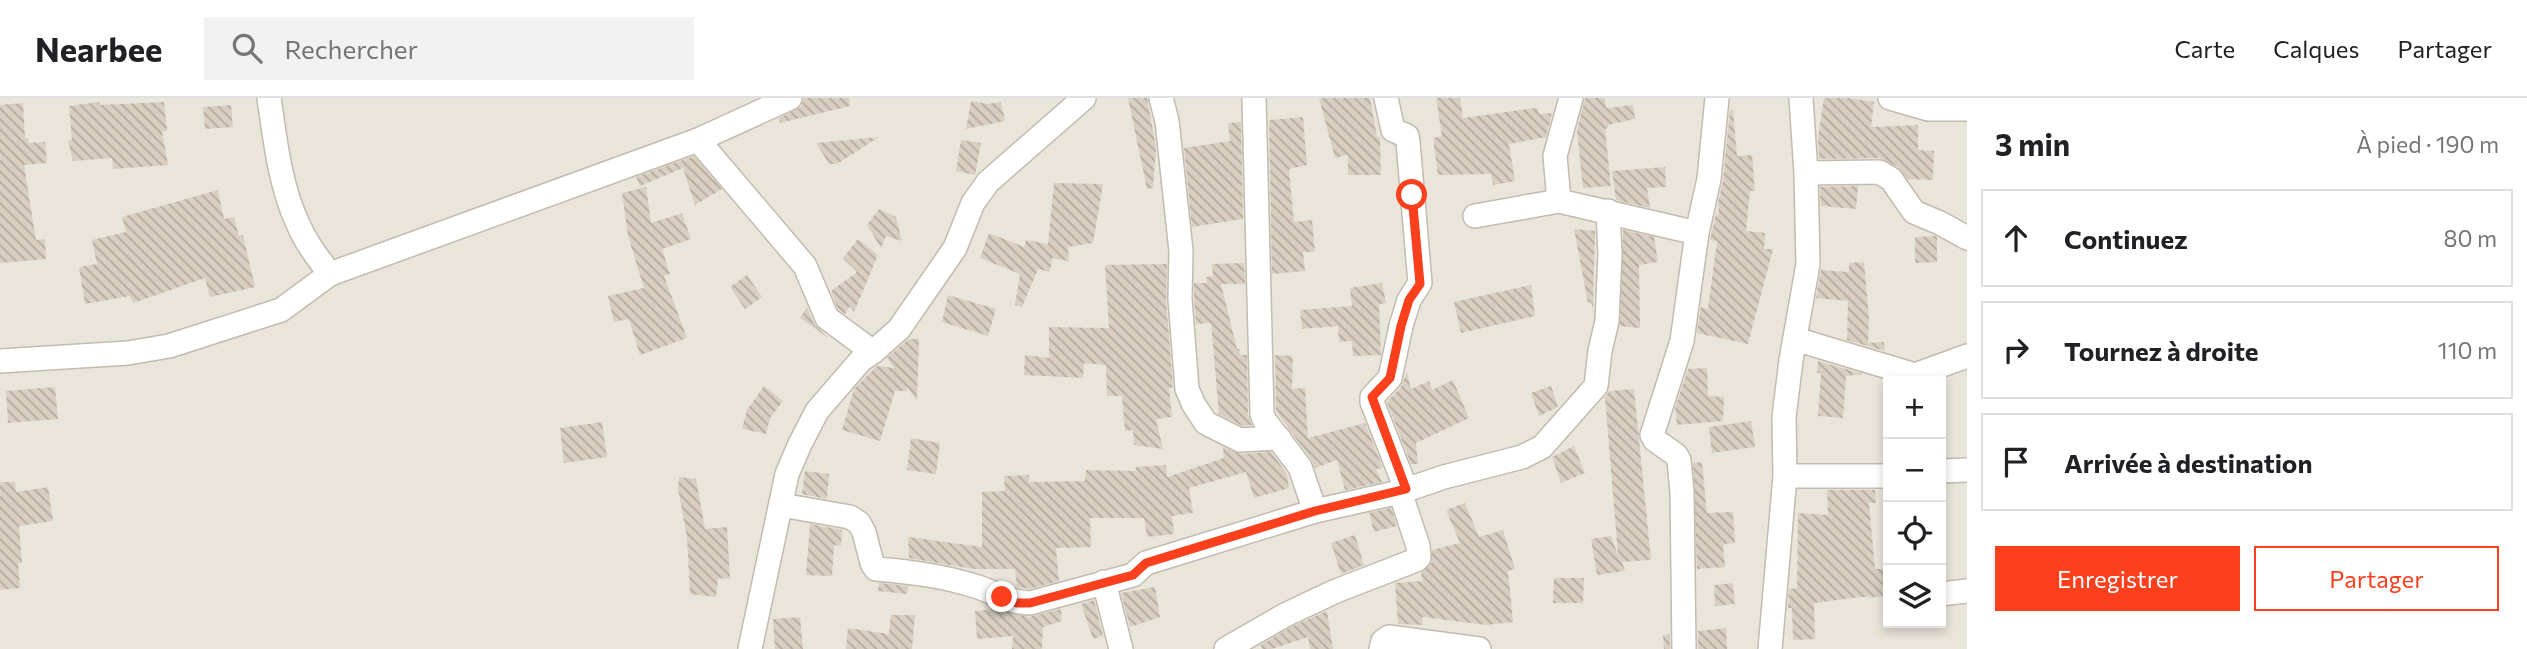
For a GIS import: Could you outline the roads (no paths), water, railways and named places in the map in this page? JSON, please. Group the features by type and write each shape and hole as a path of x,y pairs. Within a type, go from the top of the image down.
{"street":[{"path":"269,98 276,149 297,222 311,249 330,274"},
{"path":"0,361 128,353 169,346 281,310 330,274 698,140 790,98"},
{"path":"750,649 788,474 817,411 853,368 899,329 955,248 972,203 988,182 1084,98"},
{"path":"1161,98 1167,121 1181,251 1180,299 1187,389 1206,423 1240,440 1279,438"},
{"path":"1254,98 1262,414 1300,467 1315,511"},
{"path":"1226,649 1285,615 1419,557 1403,490 1372,402 1372,397 1390,378 1409,300 1420,284 1409,142 1406,136 1393,130 1386,98"},
{"path":"1559,201 1555,156 1570,98"},
{"path":"1684,649 1682,492 1679,460 1652,435 1682,341 1697,233 1709,179 1717,98"},
{"path":"1770,649 1785,476 1784,417 1808,264 1801,98"},
{"path":"1890,98 1928,109 1967,109"},
{"path":"698,140 804,266 827,318 873,352"},
{"path":"1806,173 1887,174 1914,212 1967,238"},
{"path":"1475,216 1559,201 1697,233"},
{"path":"781,505 850,517 859,523 876,569 937,575 981,587 1017,603 1030,603 1133,575 1146,563 1315,511 1522,457 1538,451 1548,443 1596,386 1600,351 1608,321 1608,211"},
{"path":"1795,339 1915,375 1967,356"},
{"path":"1946,471 1967,470"},
{"path":"1785,476 1883,476"},
{"path":"1104,582 1121,649"},
{"path":"1946,593 1967,591"},
{"path":"1381,649 1382,641 1389,637 1479,649"}]}
